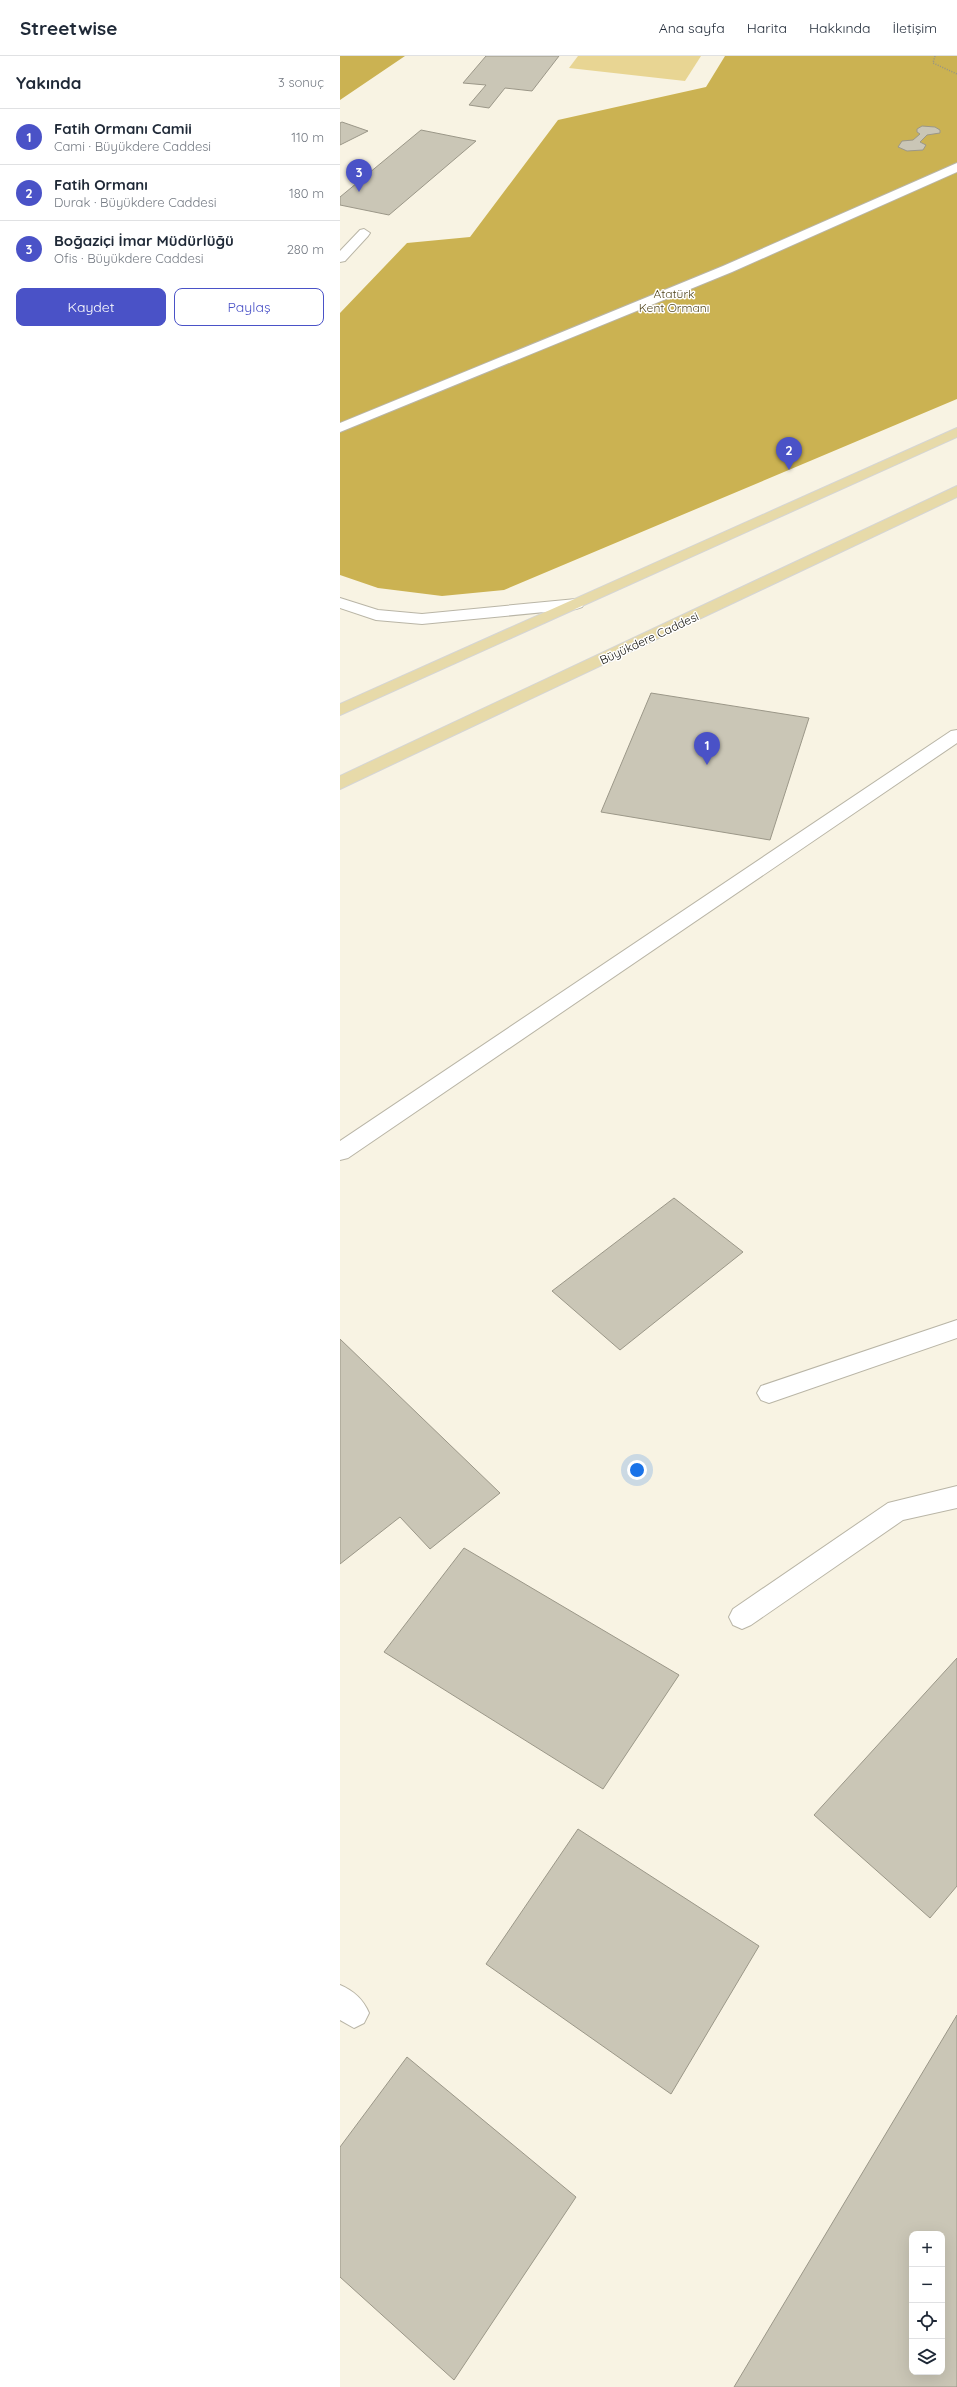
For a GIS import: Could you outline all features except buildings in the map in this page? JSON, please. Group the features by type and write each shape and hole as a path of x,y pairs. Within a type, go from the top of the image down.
{"main road":[{"path":"340,710 957,432"},
{"name":"Büyükdere Caddesi","path":"340,783 957,491"}],"street":[{"path":"340,428 603,320 899,195 957,167"},
{"path":"340,258 364,233"},
{"path":"340,603 376,615 422,619 576,604"},
{"path":"340,1152 957,735"},
{"path":"769,1393 957,1329"},
{"path":"742,1617 898,1511 957,1497"}],"path":[{"path":"935,56 933,62 957,74"}],"shaded area":[{"path":"578,56 701,56 685,81 569,68"}],"green space":[{"path":"340,56 405,56 340,100"},
{"name":"Atatürk Kent Ormanı","path":"725,56 957,56 957,399 504,590 442,596 378,588 340,575 340,313 407,243 470,237 558,120 706,87"}],"place":[{"name":"Boğaziçi İmar Müdürlüğü","path":"359,192"},
{"name":"Fatih Ormanı","path":"789,470"},
{"name":"Fatih Ormanı Camii","path":"707,765"}]}
